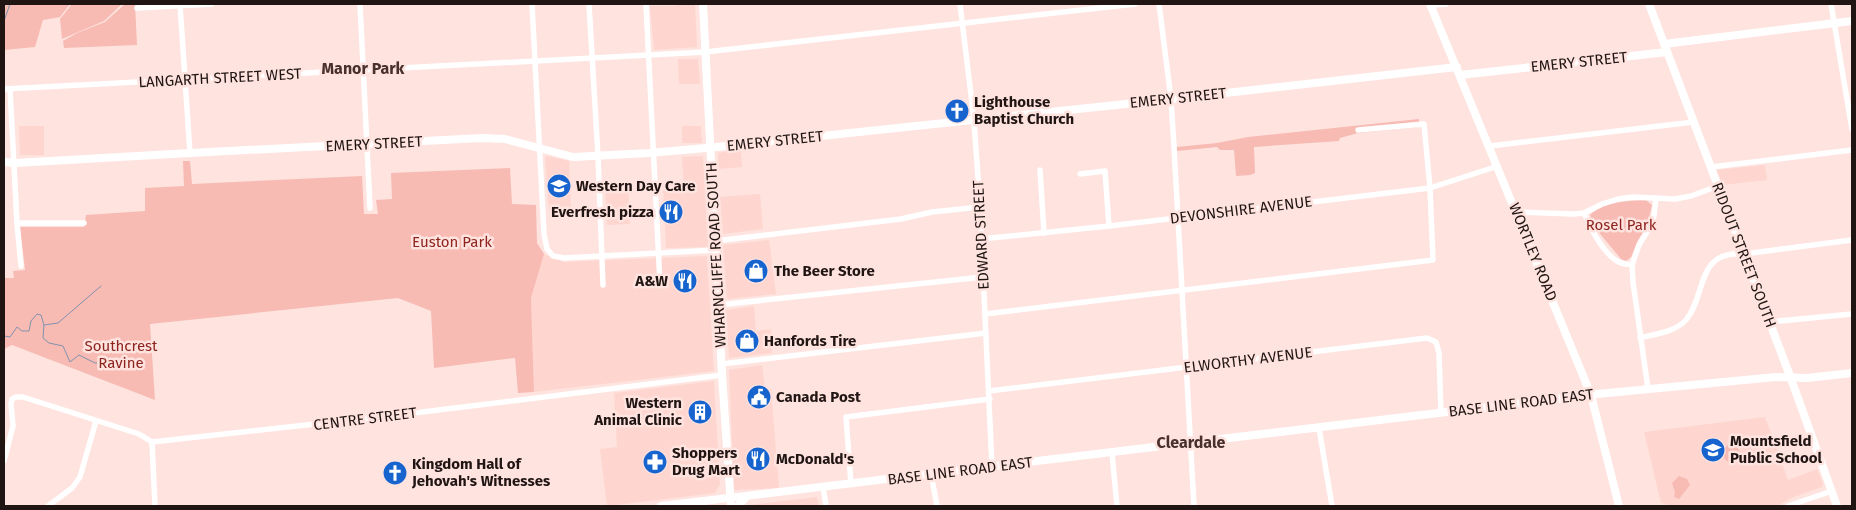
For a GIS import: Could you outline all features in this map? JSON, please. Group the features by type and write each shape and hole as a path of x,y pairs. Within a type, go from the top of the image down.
{"street":[{"path":"137,8 212,4"},
{"path":"360,4 370,208"},
{"path":"532,4 544,234 547,249 553,256 564,258 716,250"},
{"path":"589,4 603,284"},
{"path":"646,4 660,284"},
{"name":"WHARNCLIFFE ROAD SOUTH","path":"703,4 730,502"},
{"name":"EDWARD STREET","path":"960,4 974,120 990,399 992,467"},
{"name":"LANGARTH STREET WEST","path":"7,89 705,52 1135,4"},
{"path":"1159,4 1171,99 1194,506"},
{"path":"1431,4 1446,4"},
{"name":"WORTLEY ROAD","path":"1431,4 1591,395 1619,506"},
{"name":"RIDOUT STREET SOUTH","path":"1649,4 1770,322 1837,506"},
{"path":"1831,4 1852,129"},
{"path":"180,5 190,153"},
{"path":"1664,44 1852,21"},
{"name":"EMERY STREET","path":"1460,75 1667,52"},
{"name":"EMERY STREET","path":"4,162 15,164 493,138 505,139 573,157 598,156 710,148 1457,67"},
{"path":"7,89 15,164 21,266"},
{"path":"1490,146 1694,122"},
{"path":"985,314 1433,260 1430,188 1424,124 1358,130"},
{"path":"1711,166 1852,150"},
{"name":"DEVONSHIRE AVENUE","path":"981,239 1109,226 1430,188 1498,166"},
{"path":"1040,170 1044,233"},
{"path":"1080,174 1105,172 1109,226"},
{"path":"1517,212 1584,213 1618,199 1633,197 1675,199 1691,196 1718,186"},
{"path":"1648,389 1632,265 1654,216 1656,198"},
{"path":"715,241 901,219 932,212 980,208"},
{"path":"1584,213 1591,230 1611,257 1619,263 1632,265"},
{"path":"17,223 84,223"},
{"path":"1640,338 1664,332 1686,320 1692,311 1707,271 1716,260 1726,254 1744,254 1852,240"},
{"path":"718,305 983,276"},
{"path":"1770,322 1852,314"},
{"path":"722,364 986,333"},
{"name":"ELWORTHY AVENUE","path":"989,391 1427,338 1436,342 1439,352 1441,413"},
{"name":"BASE LINE ROAD EAST","path":"661,506 730,502 747,496 1591,395 1790,376 1807,378 1852,372"},
{"name":"CENTRE STREET","path":"152,442 397,415 722,375"},
{"path":"4,460 13,426 12,399 23,397 139,434 152,442 155,506"},
{"path":"851,484 846,417 990,399"},
{"path":"48,506 72,488 80,477 96,421"},
{"path":"1319,428 1332,506"},
{"path":"1112,452 1117,506"},
{"path":"931,474 937,506"},
{"path":"823,487 826,506"},
{"path":"1788,506 1832,491"},
{"path":"738,506 747,496"}],"shaded area":[{"path":"675,4 695,4 697,47 654,50 650,6 675,6"},
{"path":"678,59 698,59 700,84 679,84"},
{"path":"19,126 44,126 44,155 20,155"},
{"path":"682,126 701,126 702,143 682,143"},
{"path":"741,149 742,167 719,169 718,153"},
{"name":"Western Day Care","path":"547,156 569,161 571,211 549,212 545,158"},
{"path":"703,156 708,247 666,248 663,190 684,189 682,157"},
{"path":"1765,165 1767,180 1722,185 1717,170"},
{"path":"628,185 630,224 607,225 605,186"},
{"path":"760,194 763,229 723,234 720,197"},
{"path":"769,240 776,294 727,299 723,245"},
{"path":"544,254 564,262 707,256 714,371 534,392 531,298"},
{"path":"754,306 756,331 771,329 772,353 729,358 726,310"},
{"path":"762,365 765,389 771,389 779,488 734,490 729,370"},
{"path":"714,381 720,484 715,493 607,506 600,449 617,447 614,393"},
{"name":"Mountsfield Public School","path":"1765,417 1788,480 1817,469 1823,484 1822,487 1791,498 1777,506 1673,506 1661,503 1644,432"},
{"path":"817,497 819,506 748,506 749,505"}],"green space":[{"path":"4,4 70,4 60,17 43,20 35,47 4,50"},
{"path":"72,4 122,4 104,21 62,39 60,19"},
{"path":"125,4 135,4 137,45 64,48 63,41 77,33 105,22"},
{"path":"1419,119 1419,127 1358,133 1340,138 1339,141 1254,147 1255,173 1250,175 1236,176 1234,150 1220,150 1217,147 1177,151 1177,147 1217,143 1248,137"},
{"name":"Euston Park","path":"183,161 190,161 192,184 362,176 364,214 378,214 376,200 392,199 391,173 510,168 512,204 536,205 537,243 544,254 531,298 534,392 518,393 515,358 434,368 431,311 398,298 150,324 155,400 12,345 4,349 4,278 14,278 13,271 25,270 20,227 84,227 86,215 145,211 145,188 184,186"},
{"name":"Rosel Park","path":"1646,200 1652,205 1647,226 1638,240 1631,257 1626,261 1621,259 1592,224 1590,215 1609,205"},
{"path":"1730,443 1738,449 1741,460 1729,463 1724,458 1725,448"},
{"path":"1679,476 1687,479 1690,485 1679,499 1674,497 1675,492 1672,483"}],"waterway":[{"path":"4,21 10,4"},
{"path":"44,325 58,323 101,286"},
{"path":"4,336 10,337 17,327 22,331 29,331 31,321 37,314 41,315 44,325 43,338 49,343 63,346 70,362 79,355 95,363 109,363 140,370"}],"place":[{"name":"Lighthouse Baptist Church","path":"957,111"},
{"name":"Western Day Care","path":"559,186"},
{"name":"Everfresh pizza","path":"671,212"},
{"name":"The Beer Store","path":"756,271"},
{"name":"A&W","path":"685,281"},
{"name":"Hanfords Tire","path":"747,341"},
{"name":"Canada Post","path":"759,397"},
{"name":"Western Animal Clinic","path":"700,412"},
{"name":"Mountsfield Public School","path":"1713,450"},
{"name":"McDonald's","path":"758,459"},
{"name":"Shoppers Drug Mart","path":"655,462"},
{"name":"Kingdom Hall of Jehovah's Witnesses","path":"395,473"}],"district":[{"name":"Manor Park","path":"363,68"},
{"name":"Cleardale","path":"1191,442"}],"park label":[{"name":"Southcrest Ravine","path":"121,354"}]}
